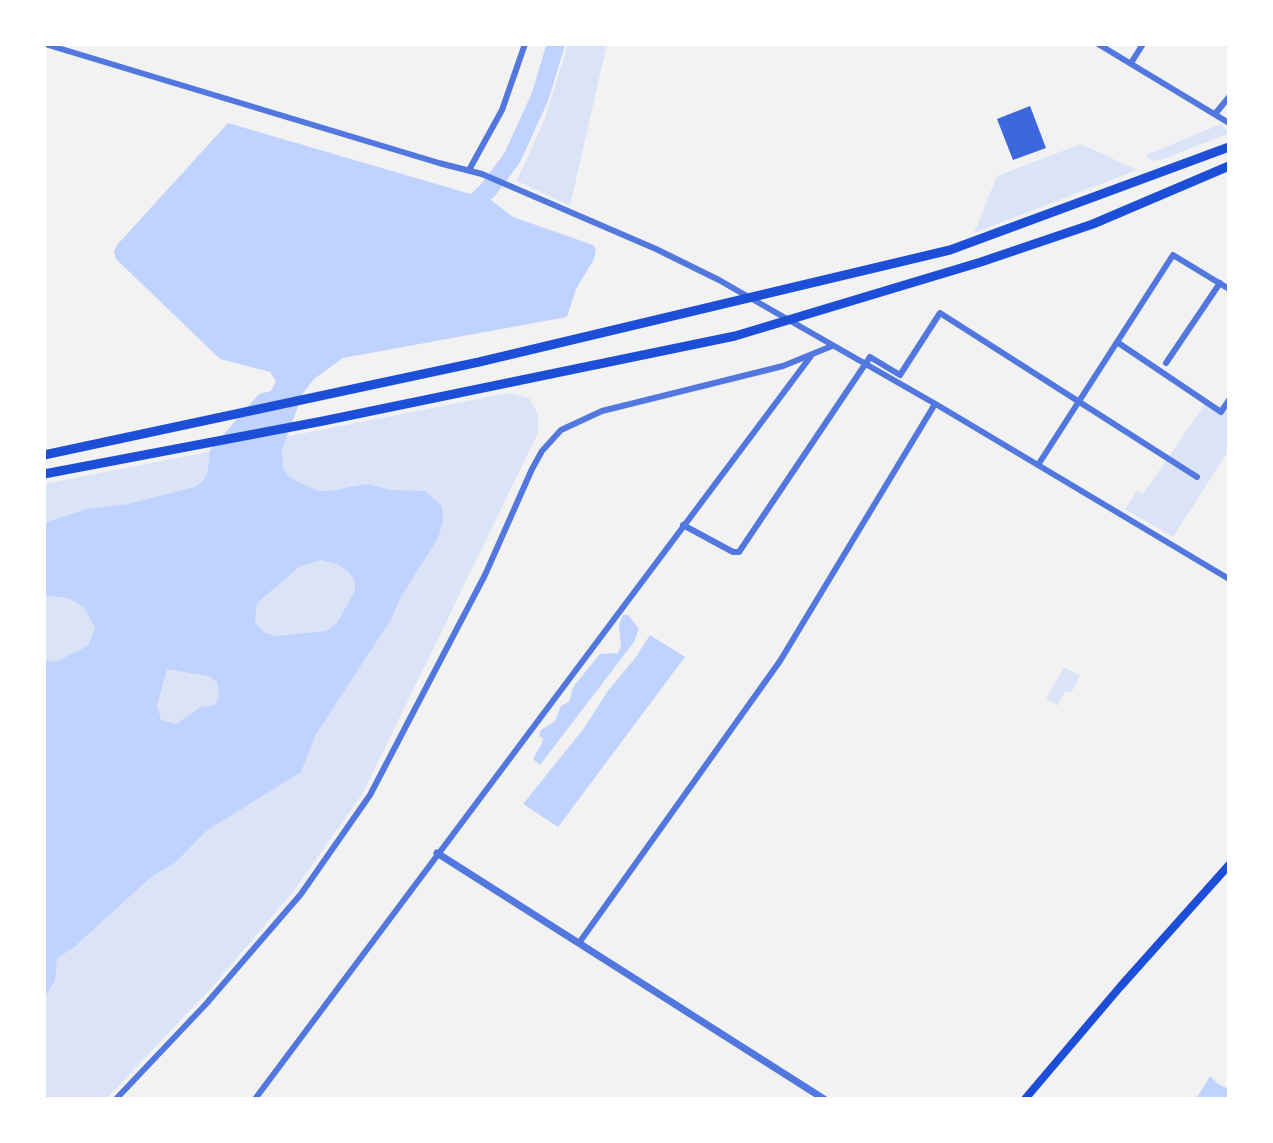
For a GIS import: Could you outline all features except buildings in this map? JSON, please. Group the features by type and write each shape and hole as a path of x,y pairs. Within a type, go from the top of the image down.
{"main road":[{"path":"44,455 479,362 950,250 1229,147"},
{"path":"44,474 735,336 894,290 1093,224 1229,166"},
{"path":"1025,1099 1128,977 1229,865"}],"street":[{"path":"45,44 482,174 656,249 866,364 1229,579"},
{"path":"469,170 502,110 525,44"},
{"path":"1098,44 1229,123"},
{"path":"1131,63 1143,44"},
{"path":"1215,114 1229,97"},
{"path":"1038,465 1173,255 1229,289"},
{"path":"1166,363 1220,283"},
{"path":"683,525 733,552 739,552 870,357 900,375 940,313 1197,477"},
{"path":"1117,342 1221,412 1229,400"},
{"path":"116,1099 206,1004 301,894 370,795 485,575 532,469 561,430 602,411 783,366 832,346"},
{"path":"255,1099 812,354"},
{"path":"579,943 780,661 935,404"},
{"path":"437,853 824,1099"}],"shaded area":[{"path":"568,44 607,44 570,206 517,181 545,118"},
{"path":"1221,124 1229,133 1161,160 1152,161 1146,155"},
{"path":"1081,144 1137,170 974,233 997,176"},
{"path":"509,393 529,398 538,414 538,433 363,793 292,893 213,986 106,1099 44,1099 44,484"},
{"path":"1205,404 1223,415 1229,406 1229,450 1173,537 1125,509 1137,491 1143,494"},
{"path":"1064,667 1080,676 1071,693 1066,691 1057,706 1046,699"}],"water":[{"path":"228,123 491,200 513,217 593,245 596,250 576,289 567,317 343,358 314,379 303,393 282,449 283,468 290,478 318,491 367,484 391,490 425,491 442,506 443,522 438,538 402,595 390,621 316,734 301,772 206,831 176,862 151,877 73,948 57,958 55,980 44,999 44,660 55,662 88,646 95,628 84,607 68,598 44,595 44,523 87,509 128,504 195,487 203,481 208,471 210,450 259,394 271,391 276,381 270,372 220,359 116,259 114,251","holes":["322,560 337,564 349,572 355,581 355,591 337,623 326,631 276,636 265,633 255,623 257,603 300,566","167,669 208,676 217,682 219,697 215,705 201,707 176,724 161,720 157,705"]},
{"path":"623,615 628,615 639,629 634,642 540,765 533,759 542,743 543,738 539,736 541,730 555,721 561,706 569,702 573,687 600,654 618,653 621,646 619,624"},
{"path":"650,635 685,657 558,827 523,804 585,727"},
{"path":"1210,1076 1229,1089 1229,1099 1196,1099"}],"waterway":[{"path":"464,213 488,190 512,158 540,97 556,44"}]}
